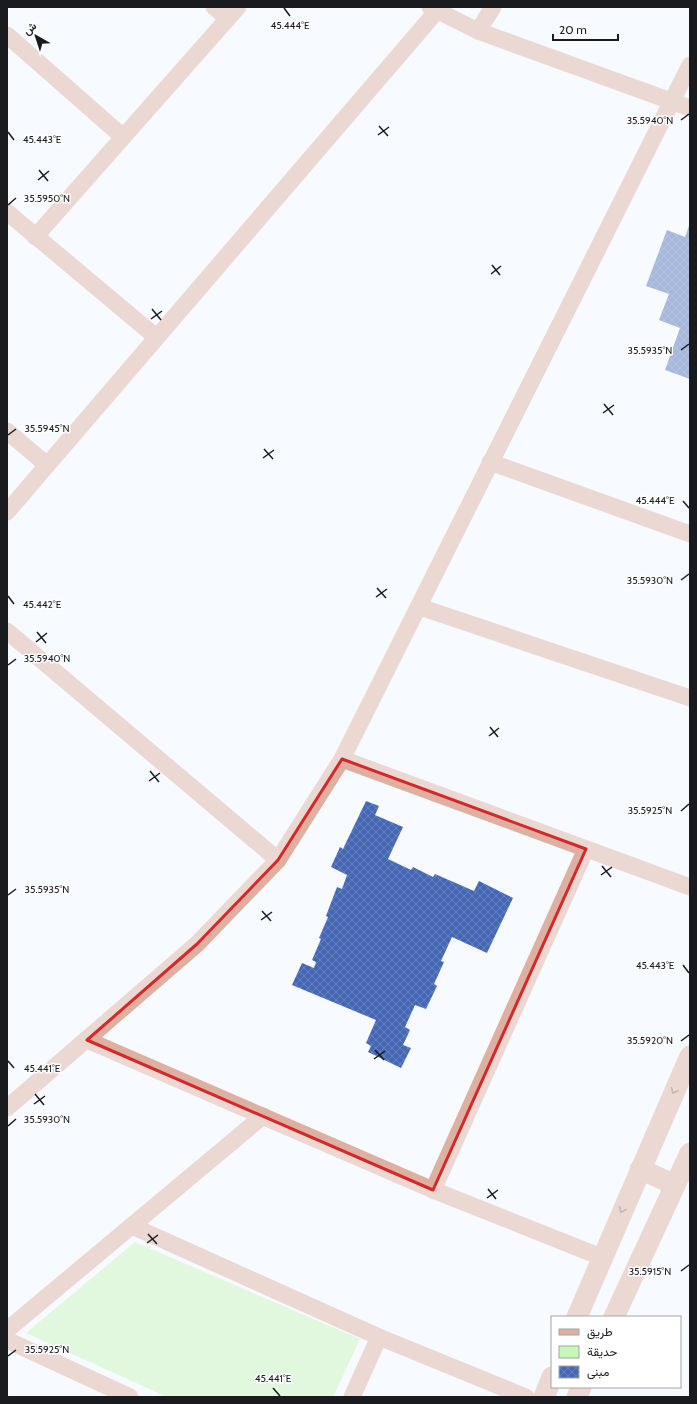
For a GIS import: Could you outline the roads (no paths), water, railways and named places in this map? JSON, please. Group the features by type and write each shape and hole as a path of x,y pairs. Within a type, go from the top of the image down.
{"street":[{"path":"35,237 232,13 214,7"},
{"path":"478,31 493,7"},
{"path":"7,512 435,9 478,31 690,108"},
{"path":"7,35 123,137"},
{"path":"7,1108 197,944 278,860 342,759 420,607 490,462 690,65"},
{"path":"7,212 156,338"},
{"path":"7,431 47,465"},
{"path":"490,462 690,534"},
{"path":"420,607 690,698"},
{"path":"7,631 278,860"},
{"path":"342,759 690,887"},
{"path":"434,1190 586,849"},
{"path":"87,1040 434,1190 601,1258"},
{"path":"577,1316 601,1258 690,1056"},
{"path":"7,1330 263,1116"},
{"path":"614,1316 690,1153"},
{"path":"640,1169 675,1185"},
{"path":"132,1226 379,1337 526,1397"},
{"path":"352,1397 379,1337"},
{"path":"7,1340 130,1397"},
{"path":"544,1397 551,1379"}]}
